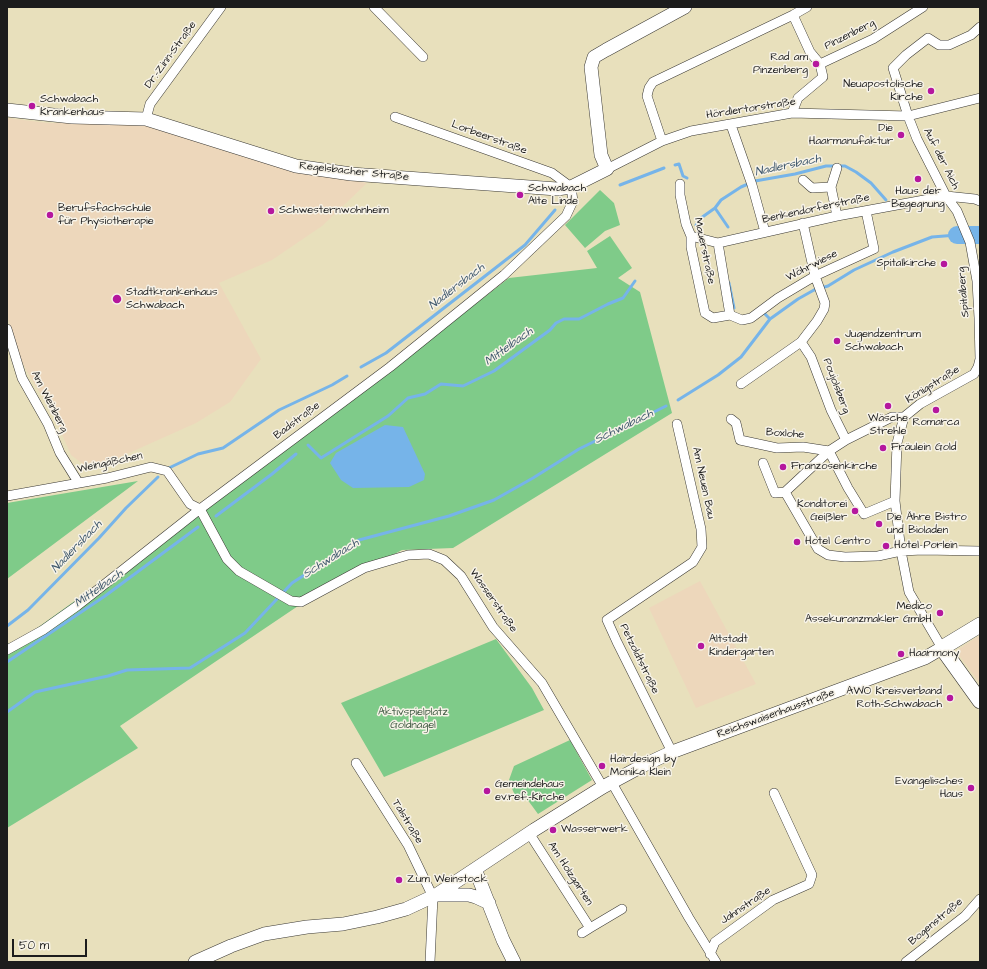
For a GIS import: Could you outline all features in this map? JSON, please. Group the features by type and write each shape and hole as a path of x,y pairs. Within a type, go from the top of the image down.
{"main road":[{"path":"607,169 601,155 600,148 591,68 594,57 685,7"},
{"name":"Regelsbacher Straße","path":"7,110 72,117 146,119 296,166 365,175 557,189 572,187 607,169"},
{"path":"980,625 942,648 980,701"},
{"name":"Reichswaisenhausstraße","path":"434,896 529,833 607,785 642,766 672,752 925,658 942,648"},
{"path":"475,869 503,940 514,962"},
{"path":"198,961 231,946 264,934 307,927 343,924 377,917 406,909 434,896 469,895 489,903"}],"street":[{"name":"Dr.-Zinn-Straße","path":"146,119 150,104 220,7"},
{"path":"374,7 423,57"},
{"path":"662,141 647,96 648,88 654,82 807,7"},
{"name":"Pinzenberg","path":"792,113 798,98 823,77 820,64 873,39 923,7"},
{"path":"793,15 810,52 820,64"},
{"name":"Auf der Aich","path":"957,211 946,196 917,139 893,68 906,55 928,38 939,45 949,45 971,35 980,27"},
{"name":"Hördlertorstraße","path":"607,169 662,141 691,131 792,113 908,116 980,98"},
{"name":"Lorbeerstraße","path":"395,117 552,173 572,187"},
{"path":"731,124 751,182 765,232"},
{"path":"836,216 831,187 837,168"},
{"path":"804,180 812,188 831,187"},
{"name":"Mauerstraße","path":"680,184 680,195 686,224 691,236 691,247 705,313 712,318"},
{"name":"Badstraße","path":"7,650 43,630 71,610 200,509 390,367 504,275 566,216 573,201 572,187"},
{"name":"Benkendorferstraße","path":"691,236 718,243 836,216 946,196 975,199 980,201"},
{"name":"Wöhrwiese","path":"712,318 730,315 742,320 751,318 778,298 874,249 866,211"},
{"name":"Spitalberg","path":"957,211 970,242 977,281 980,359 974,374"},
{"path":"741,384 801,342 818,321 824,309 825,303 816,278 803,223"},
{"path":"718,243 730,315"},
{"name":"Am Weinberg","path":"7,329 22,378 48,424 60,453 78,482"},
{"name":"Poujolsberg","path":"801,342 812,357 831,410 846,440"},
{"name":"Königstraße","path":"904,417 920,404 974,374"},
{"path":"763,463 774,493 785,492 829,451 846,440 892,417 904,417 897,443 895,501 901,551 909,592 942,648"},
{"name":"Boxlohe","path":"731,419 736,424 740,440 777,448 803,447 829,451"},
{"name":"Am Neuen Bau","path":"677,424 701,529 702,547"},
{"path":"829,451 848,488 864,514 895,501"},
{"name":"Weingäßchen","path":"7,496 78,482 107,478 151,467 167,471 190,504 200,509"},
{"path":"785,492 818,549 828,555 845,558 878,556 901,551 980,551"},
{"name":"Wasserstraße","path":"200,509 227,558 239,571 291,601 301,602 364,568 408,555 429,554 444,560 461,576 493,627 542,683 607,785"},
{"name":"Petzoldtstraße","path":"672,752 616,642 607,620 693,562 702,547"},
{"name":"Talstraße","path":"356,763 408,845 434,896"},
{"path":"607,785 716,962"},
{"name":"Jahnstraße","path":"710,954 715,942 773,900 808,884 812,875 774,793"},
{"name":"Am Holzgarten","path":"529,833 590,928"},
{"path":"430,962 434,896"},
{"name":"Bogenstraße","path":"906,962 965,916 980,899"},
{"path":"582,933 622,909"}],"shaded area":[{"name":"Stadtkrankenhaus Schwabach","path":"7,118 48,123 145,123 296,169 367,183 322,226 272,260 219,283 261,359 230,402 196,423 91,470 71,455 54,416 21,360 8,319"},
{"name":"Altstadt Kindergarten","path":"700,581 756,684 696,708 649,608"},
{"path":"980,635 980,684 956,651"}],"green space":[{"path":"600,190 614,203 620,225 605,231 585,248 565,225"},
{"path":"610,236 632,268 618,278 640,292 672,413 453,548 402,550 301,604 120,726 138,748 7,828 7,644 19,641 311,431 509,278 597,268 587,251"},
{"path":"138,481 7,579 7,503"},
{"name":"Aktivspielplatz Goldnagel","path":"496,639 532,688 544,710 384,777 341,703"},
{"path":"570,740 592,780 538,814 527,799 519,798 513,791 509,780 514,766"}],"water":[{"path":"385,425 403,427 425,474 424,480 409,487 353,488 341,480 330,463 336,453"}],"waterway":[{"name":"Nadlersbach","path":"675,165 679,164 683,176 687,178"},
{"name":"Nadlersbach","path":"696,225 701,218 715,208 721,200 741,187 755,181 795,174 826,166 845,166 856,172 871,183 886,200"},
{"name":"Nadlersbach","path":"620,185 664,168"},
{"path":"715,208 728,227"},
{"name":"Nadlersbach","path":"361,367 386,353 525,245 555,210"},
{"name":"Schwabach","path":"678,400 718,375 741,357 770,319 798,299 814,290 828,286 854,270 893,252 932,237 957,235"},
{"name":"Schwabach","path":"957,235 980,235"},
{"name":"Mittelbach","path":"308,445 321,458 388,416 408,398 425,394 441,384 463,386 494,371 550,330 556,323 564,319 579,319 623,298 635,281"},
{"path":"729,283 734,308"},
{"name":"Schwabach","path":"765,314 770,319"},
{"name":"Nadlersbach","path":"169,468 198,454 223,448 279,410 332,385 347,376"},
{"name":"Schwabach","path":"7,712 35,692 108,676 127,670 190,668 245,633 292,583 359,540 449,516 494,500 533,478 579,449 666,406"},
{"name":"Mittelbach","path":"216,516 296,454"},
{"name":"Nadlersbach","path":"7,626 28,610 99,538 126,508 158,477"},
{"name":"Mittelbach","path":"7,662 105,596 198,527"}],"place":[{"name":"Rad am Pinzenberg","path":"816,64"},
{"name":"Neuapostolische Kirche","path":"931,91"},
{"name":"Schwabach Krankenhaus","path":"32,106"},
{"name":"Die Haarmanufaktur","path":"901,135"},
{"name":"Haus der Begegnung","path":"918,179"},
{"name":"Schwabach Alte Linde","path":"520,195"},
{"name":"Schwesternwohnheim","path":"271,211"},
{"name":"Berufsfachschule für Physiotherapie","path":"50,215"},
{"name":"Spitalkirche","path":"944,264"},
{"name":"Stadtkrankenhaus Schwabach","path":"117,299"},
{"name":"Jugendzentrum Schwabach","path":"837,341"},
{"name":"Wäsche Strehle","path":"888,406"},
{"name":"Romarca","path":"936,410"},
{"name":"Fräulein Gold","path":"883,448"},
{"name":"Franzosenkirche","path":"783,467"},
{"name":"Konditorei Geißler","path":"855,511"},
{"name":"Die Ähre Bistro und Bioladen","path":"879,524"},
{"name":"Hotel Centro","path":"797,542"},
{"name":"Hotel Porlein","path":"886,546"},
{"name":"Medico Assekuranzmakler GmbH","path":"940,613"},
{"name":"Altstadt Kindergarten","path":"701,646"},
{"name":"Haarmony","path":"901,654"},
{"name":"AWO Kreisverband Roth-Schwabach","path":"950,698"},
{"name":"Hairdesign by Monika Klein","path":"602,766"},
{"name":"Evangelisches Haus","path":"971,788"},
{"name":"Gemeindehaus ev.ref.-Kirche","path":"487,791"},
{"name":"Wasserwerk","path":"553,830"},
{"name":"Zum Weinstock","path":"399,880"}]}
